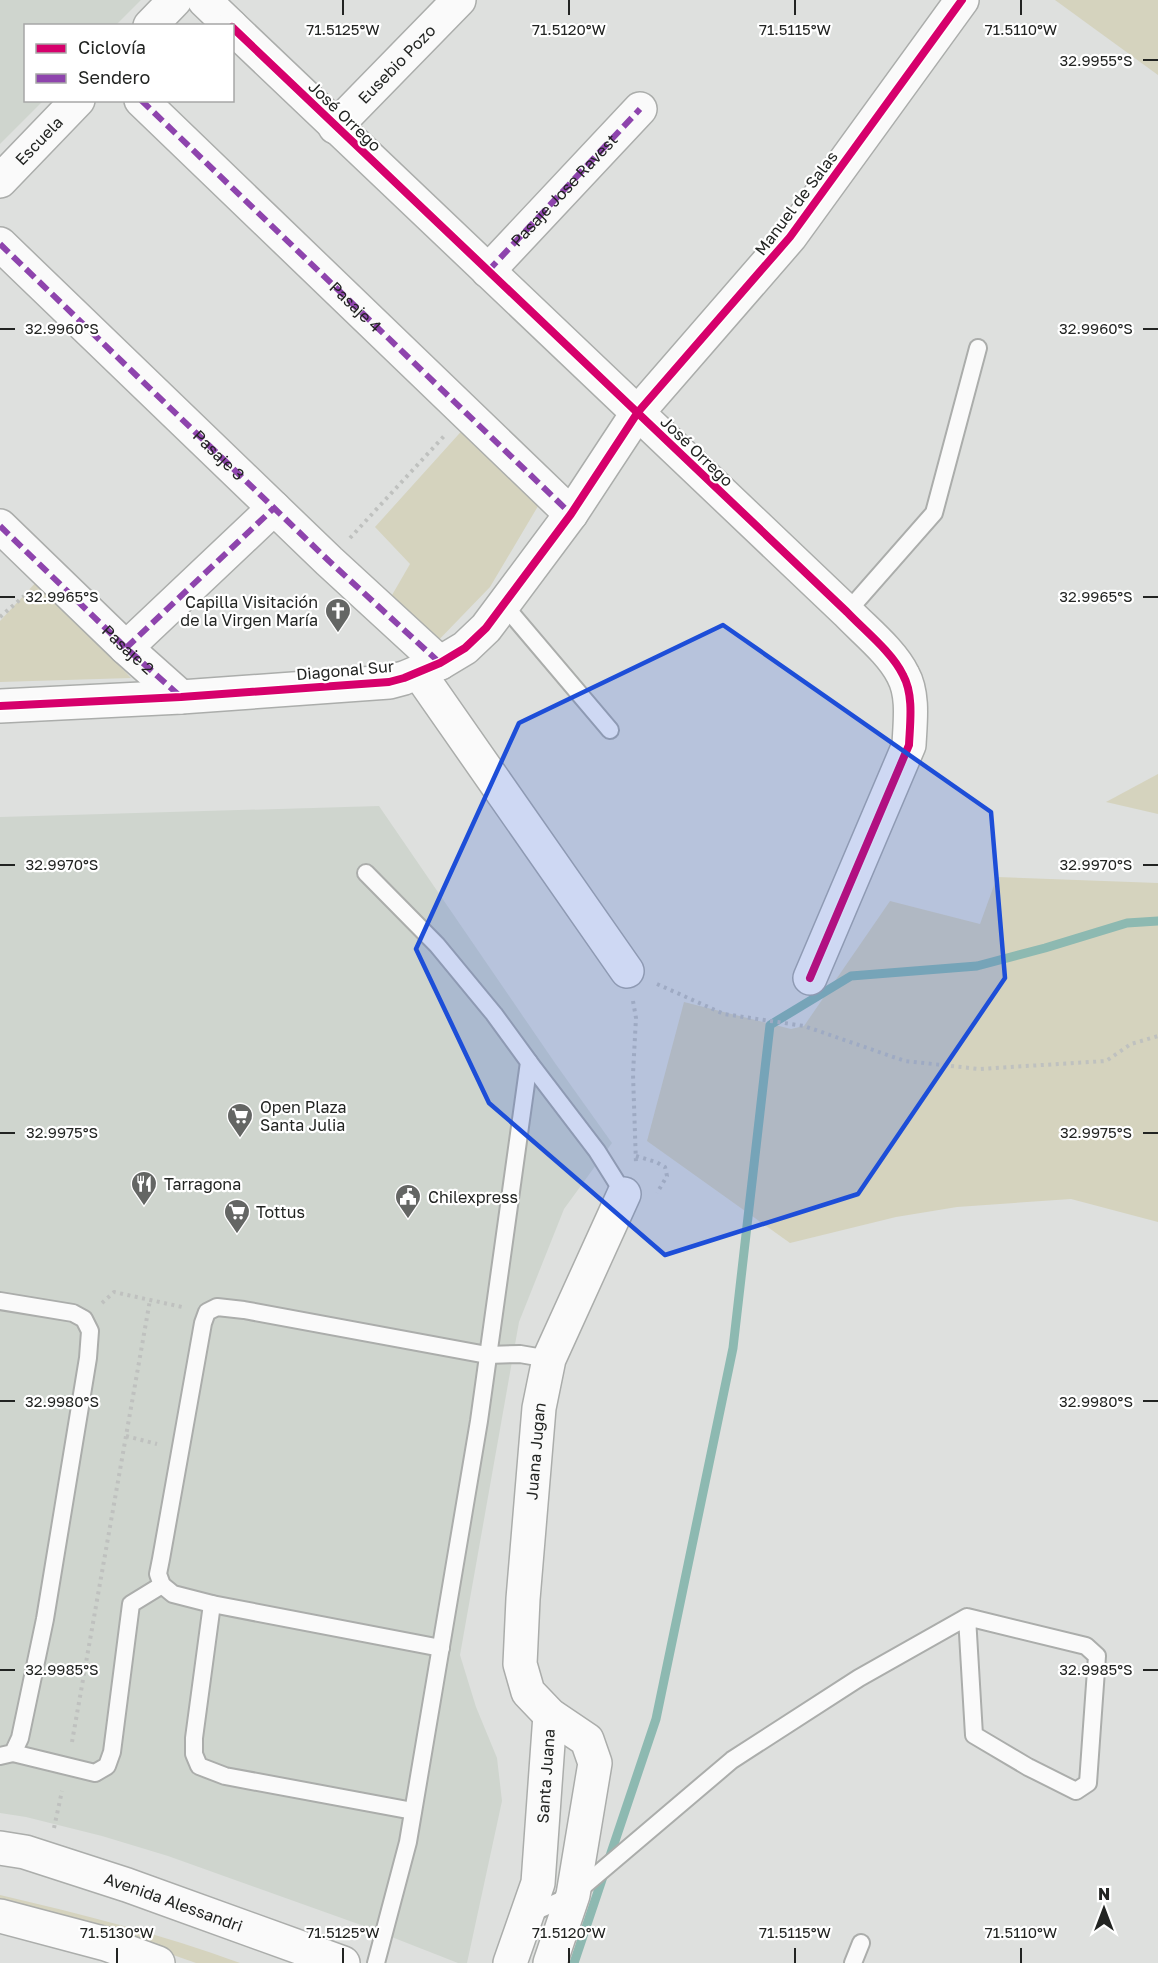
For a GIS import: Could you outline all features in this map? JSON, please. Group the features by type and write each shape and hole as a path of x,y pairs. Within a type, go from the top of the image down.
{"street":[{"path":"152,24 175,0"},
{"name":"José Orrego","path":"204,0 230,24"},
{"name":"Eusebio Pozo","path":"335,127 459,0"},
{"name":"Manuel de Salas","path":"638,412 790,237 962,0"},
{"name":"José Orrego","path":"234,28 335,127 638,412 846,612 894,660 904,676 910,705 909,745 810,978"},
{"name":"Escuela","path":"0,181 76,102"},
{"name":"Pasaje 4","path":"143,102 571,514"},
{"name":"Pasaje Jose Ravest","path":"489,271 640,109"},
{"name":"Pasaje 3","path":"0,244 329,561 429,668"},
{"name":"Diagonal Sur","path":"0,706 181,697 390,681 429,668 465,648 486,628 571,514 638,412"},
{"path":"126,648 274,508"},
{"name":"Pasaje 2","path":"0,526 126,648 181,697"},
{"name":"Diagonal Sur","path":"429,668 627,971"},
{"name":"Juana Jugan","path":"550,1715 528,1692 520,1664 523,1599 539,1408 549,1359 638,1198"},
{"name":"Santa Juana","path":"510,1963 538,1883 550,1715 587,1740 595,1763 573,1895 550,1963"},
{"name":"Avenida Alessandri","path":"18,1853 127,1885 343,1963"},
{"path":"0,1916 106,1944 158,1963"}],"lane":[{"path":"846,612 934,513 978,348"},
{"path":"504,605 610,730"},
{"path":"366,873 437,945 494,1014 597,1151 638,1198"},
{"path":"376,1963 408,1842 441,1648 479,1421 529,1062"},
{"path":"0,1300 73,1313 84,1319 90,1331 86,1369 45,1619 20,1738 6,1755 95,1773 107,1766 112,1752 131,1604 162,1586"},
{"path":"441,1648 212,1604 173,1593 162,1586 159,1574 203,1323 207,1312 217,1307 244,1310 487,1355 520,1354 549,1359"},
{"path":"212,1604 194,1738 194,1754 199,1766 225,1776 413,1811"},
{"path":"527,1915 573,1895 732,1760 859,1678 967,1617 1086,1646 1097,1656 1088,1783 1076,1791 1028,1767 974,1735 967,1617"},
{"path":"853,1963 861,1943"}],"path":[{"path":"329,561 465,413"},
{"path":"627,971 724,1014 804,1026 905,1061 979,1069 1106,1061 1131,1044 1158,1036"},
{"path":"627,971 636,1018 633,1074 638,1198"},
{"path":"636,1156 665,1167 667,1176 638,1198"},
{"path":"84,1319 114,1292 207,1312"},
{"path":"18,1853 67,1767 150,1300"},
{"path":"126,1436 180,1449"}],"highlighted area":[{"path":"723,625 991,812 1005,978 858,1194 665,1255 489,1103 416,949 519,723"}],"shaded area":[{"path":"0,0 141,0 117,24 24,24 24,102 42,102 0,144"},
{"path":"1055,0 1158,0 1158,75"},
{"path":"467,425 544,496 490,587 431,648 388,602 410,564 375,527"},
{"path":"39,579 131,678 0,682 0,621"},
{"path":"1158,774 1158,814 1106,802"},
{"path":"379,806 612,1143 564,1209 519,1322 460,1655 476,1707 497,1758 502,1801 467,1963 458,1963 361,1925 168,1856 102,1836 26,1817 0,1813 0,817"},
{"path":"997,877 1158,883 1158,1222 1071,1199 957,1207 896,1217 790,1243 647,1141 684,1002 791,1029 804,1026 890,901 980,924"},
{"path":"0,1895 121,1925 240,1963 196,1963 139,1943 0,1901"}],"waterway":[{"path":"574,1963 656,1719 733,1348 770,1025 851,976 977,966 1127,923 1158,921"}],"marked path":[{"path":"143,102 571,514"},
{"path":"488,271 640,109"},
{"path":"0,244 329,561 440,663"},
{"path":"126,648 274,508"},
{"path":"0,526 126,648 181,697"}],"cycle path":[{"path":"0,706 181,697 389,682 440,663 465,648 486,628 571,514 638,412 790,237 962,0"},
{"path":"234,29 847,612 898,666 909,691 909,745 810,978"}],"place":[{"name":"Capilla Visitación de la Virgen María","path":"338,634"},
{"name":"Open Plaza Santa Julia","path":"240,1139"},
{"name":"Tarragona","path":"144,1207"},
{"name":"Chilexpress","path":"408,1220"},
{"name":"Tottus","path":"237,1235"}]}
